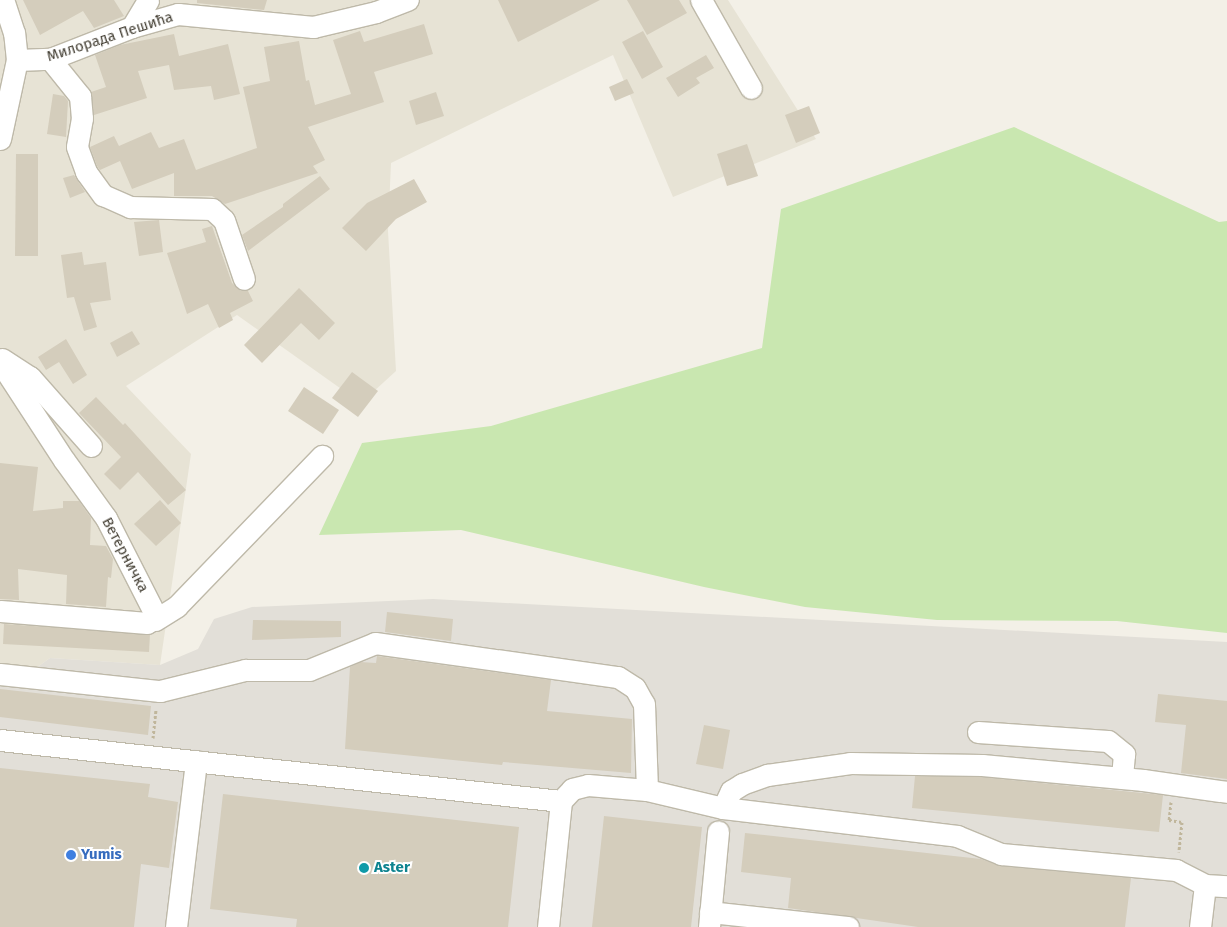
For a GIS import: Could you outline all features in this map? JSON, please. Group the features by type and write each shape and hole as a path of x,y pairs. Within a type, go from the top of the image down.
{"street":[{"path":"0,139 17,60 14,33 3,0"},
{"path":"132,27 148,0"},
{"name":"Милорада Пешића","path":"17,60 50,59 132,27 178,14 312,27 376,12 408,0"},
{"path":"701,0 751,88"},
{"path":"50,59 80,96 82,118 77,147 86,172 103,195 130,207 212,209 224,220 244,278"},
{"path":"0,358 30,377 90,446"},
{"name":"Ветерничка","path":"0,362 64,460 106,518 155,611 155,620"},
{"path":"0,611 147,623 155,620 177,606 322,456"},
{"path":"0,674 160,690 245,670 309,670 375,643 618,677 635,688 644,704 647,790"},
{"path":"978,732 1108,741 1124,754 1122,778"},
{"path":"0,740 561,801"},
{"path":"176,927 196,761"},
{"path":"723,808 731,791 742,784 767,775 850,763 982,765 1122,778 1227,792"},
{"path":"548,927 561,801 572,790 588,785 647,790 723,808 957,836 1001,854 1176,870 1205,885 1227,886"},
{"path":"718,831 710,920 848,927"},
{"path":"1200,927 1205,885"}],"path":[{"path":"151,756 157,702"},
{"path":"1174,784 1169,820 1182,822 1176,870"}],"shaded area":[{"path":"0,0 728,0 816,139 673,197 613,55 391,163 388,231 396,371 361,403 237,315 126,386 191,454 160,665 50,658 36,668 0,664"},
{"path":"433,599 1227,642 1227,927 0,927 0,664 36,668 50,658 160,665 198,649 214,619 252,607"}],"green space":[{"path":"1014,127 1219,222 1227,221 1227,633 1117,621 937,620 805,607 704,587 461,530 319,535 362,443 491,426 762,348 781,209"}],"building":[{"path":"23,0 114,0 124,16 94,28 83,11 40,35"},
{"path":"197,0 267,0 264,10 197,3"},
{"path":"498,0 600,0 518,42"},
{"path":"627,0 679,0 687,13 647,35"},
{"path":"424,24 433,54 374,72 384,102 308,127 325,160 313,166 318,173 225,204 212,196 174,196 174,173 132,189 120,161 100,170 97,166 90,147 114,136 119,146 151,132 159,148 184,139 196,170 257,148 243,87 270,81 264,47 299,41 306,81 309,80 315,105 351,94 333,40 360,31 364,42"},
{"path":"643,31 663,67 642,79 622,42"},
{"path":"174,34 179,56 228,44 240,94 214,100 211,86 174,90 169,65 138,71 147,98 94,115 91,92 106,87 95,55 120,45"},
{"path":"706,55 714,68 696,78 700,83 678,97 666,78"},
{"path":"627,79 634,93 615,101 609,87"},
{"path":"436,92 444,116 416,125 409,101"},
{"path":"53,94 64,96 68,101 66,137 47,134"},
{"path":"809,106 820,133 796,143 785,115"},
{"path":"747,144 758,176 727,186 717,154"},
{"path":"16,154 38,154 38,256 15,256"},
{"path":"74,175 85,192 70,198 63,178"},
{"path":"320,176 330,189 248,251 242,235 283,207 283,204"},
{"path":"414,179 427,202 396,219 366,251 342,228 367,203"},
{"path":"159,220 163,252 139,256 134,222"},
{"path":"212,226 232,283 241,291 248,291 253,301 230,313 233,320 219,328 208,304 187,314 167,253 206,242 202,229"},
{"path":"82,252 84,265 106,262 111,300 90,303 97,327 84,331 74,297 67,298 61,255"},
{"path":"299,288 335,323 319,340 301,323 262,363 244,345"},
{"path":"132,331 140,344 117,357 110,343"},
{"path":"66,339 87,375 73,384 59,362 46,370 38,357"},
{"path":"352,372 378,391 358,417 332,398"},
{"path":"304,387 339,410 323,434 288,411"},
{"path":"96,397 123,425 125,423 186,490 168,505 138,472 120,490 104,474 121,457 79,413"},
{"path":"0,463 38,467 33,511 63,508 63,501 79,501 91,518 90,545 106,546 113,559 111,578 108,577 106,607 66,604 67,575 18,569 19,600 0,599"},
{"path":"160,500 181,523 156,546 134,524"},
{"path":"387,612 453,619 451,641 385,632"},
{"path":"253,620 341,621 341,637 252,640"},
{"path":"4,624 150,634 149,652 3,644"},
{"path":"377,656 551,680 547,711 632,719 631,773 503,762 502,765 345,749 350,667 360,662 376,663"},
{"path":"0,689 151,706 148,735 0,717"},
{"path":"1158,694 1227,701 1227,779 1181,773 1186,725 1155,722"},
{"path":"704,725 730,730 723,769 696,764"},
{"name":"Yumis","path":"0,768 150,784 148,797 178,802 169,868 141,864 134,927 0,927"},
{"path":"915,776 981,777 1163,795 1159,832 912,808"},
{"name":"Aster","path":"223,794 519,827 508,927 296,927 297,919 210,909"},
{"path":"604,816 702,827 691,927 592,927"},
{"path":"745,833 981,859 1000,866 1131,878 1125,927 918,927 788,908 791,878 741,872"}],"place":[{"name":"Yumis","path":"71,855"},
{"name":"Aster","path":"364,868"}]}
